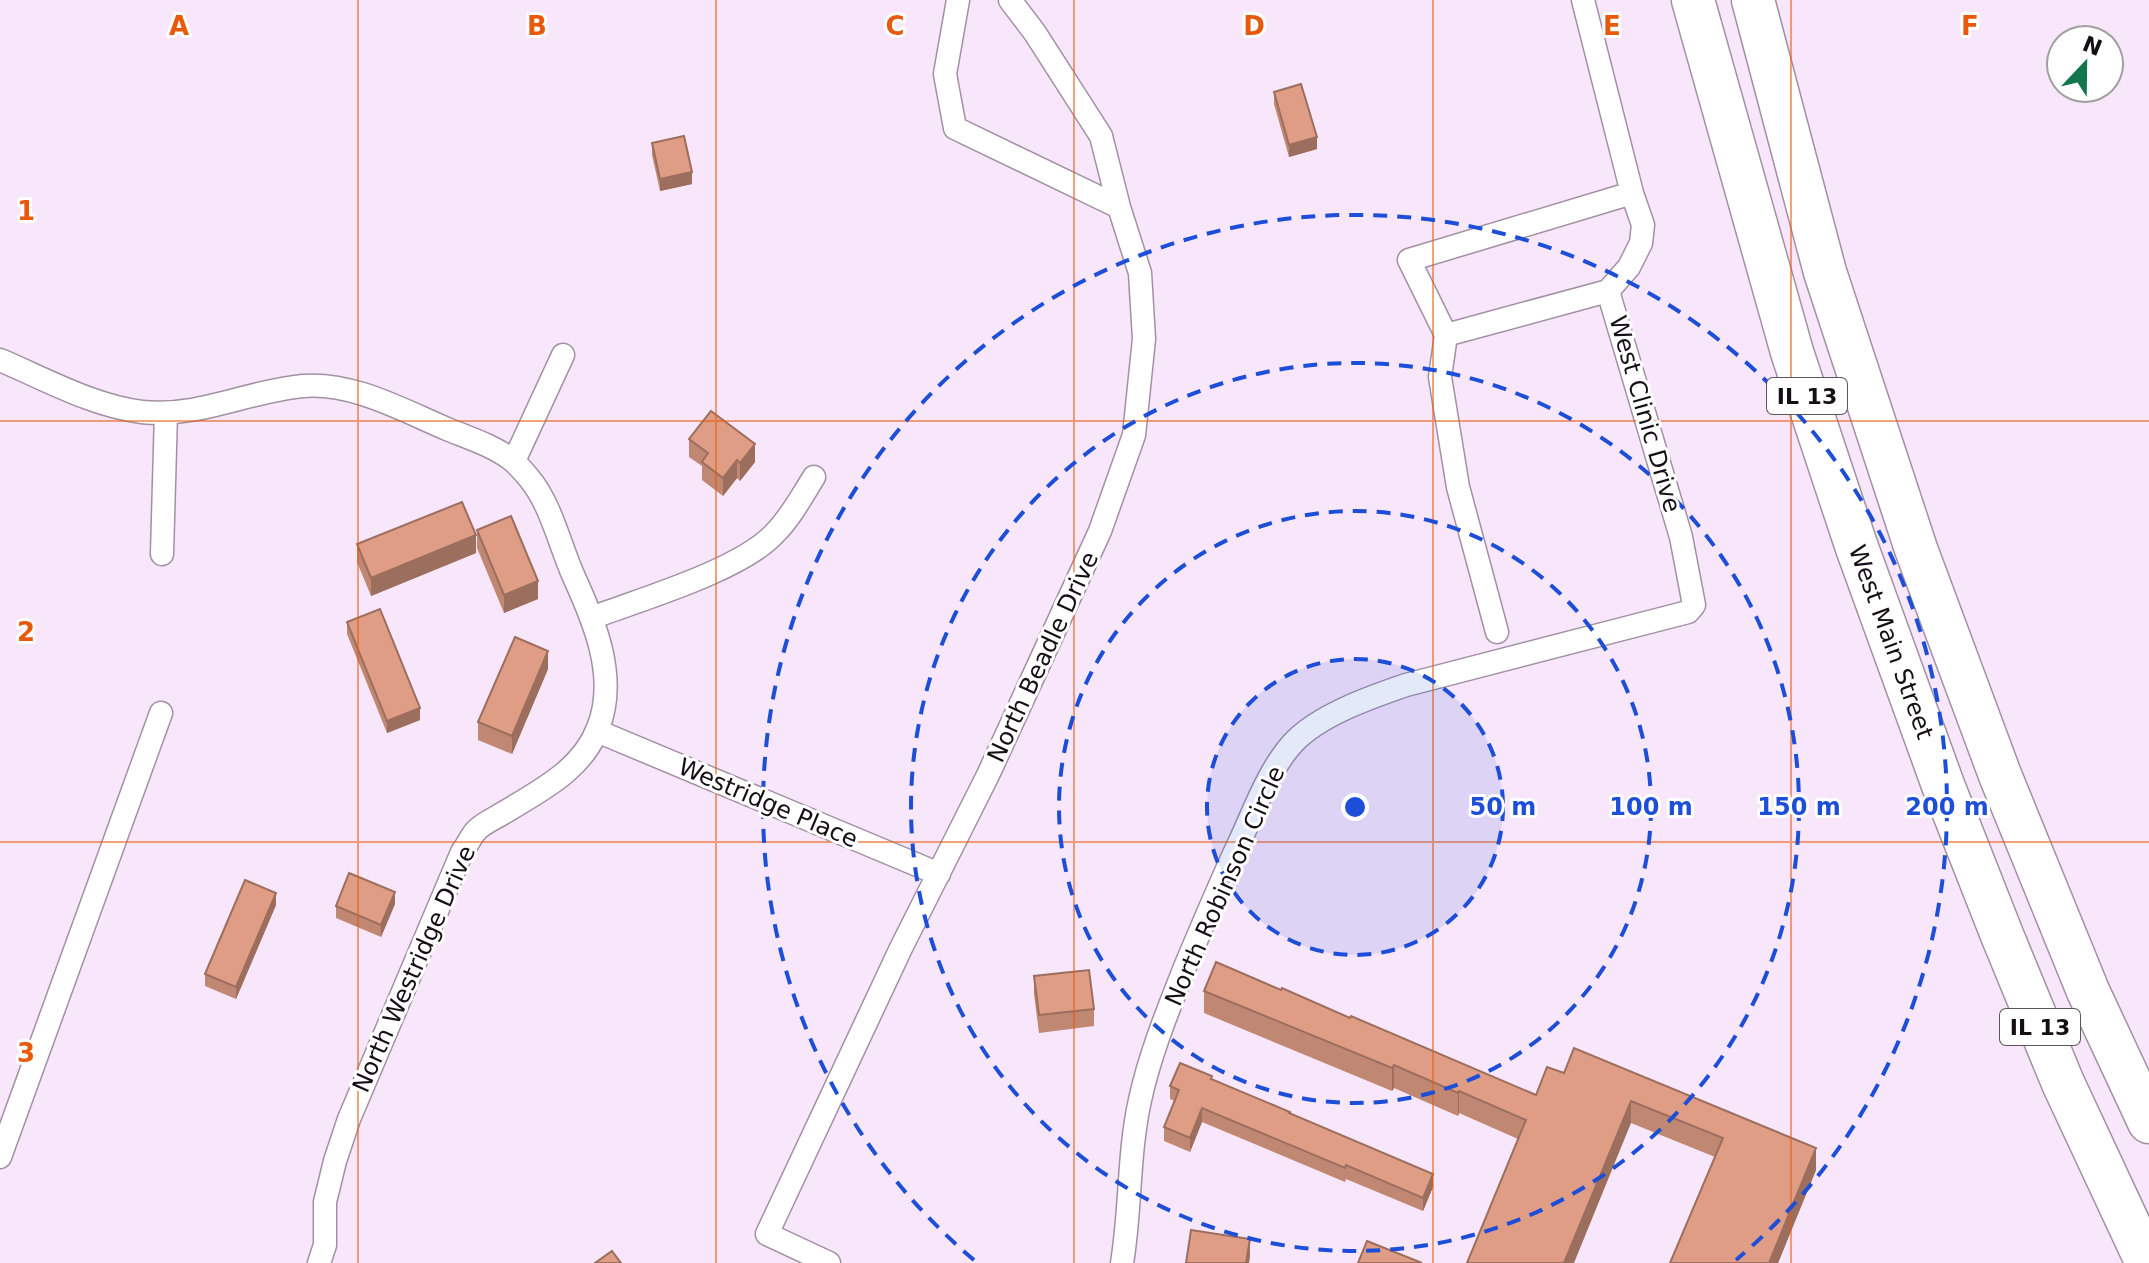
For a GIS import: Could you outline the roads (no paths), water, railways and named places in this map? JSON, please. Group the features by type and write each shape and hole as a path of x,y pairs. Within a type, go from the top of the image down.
{"highway":[{"name":"West Main Street","path":"1693,0 1792,352 1856,545 1943,785 2002,935 2063,1083 2147,1263"},
{"name":"IL 13","path":"1753,0 1825,272 1916,549 2006,789 2088,991 2149,1122"}],"street":[{"path":"958,0 945,74 955,128 1119,207"},
{"name":"North Beadle Drive","path":"829,1263 767,1234 901,948 988,775 1100,531 1134,435 1144,339 1140,273 1101,136 1035,33 1010,0"},
{"name":"West Clinic Drive","path":"1583,0 1643,225 1641,243 1629,267 1608,291 1681,537 1694,605"},
{"path":"1497,632 1458,487 1440,377 1446,335 1409,260 1632,193"},
{"path":"1446,335 1608,291"},
{"path":"514,461 563,355"},
{"path":"0,360 106,403 140,412 166,413 162,554"},
{"name":"North Westridge Drive","path":"166,413 204,409 272,390 306,386 339,388 363,394 496,450 514,461 531,480 544,503 600,644 606,688 604,709 597,731 581,759 559,778 479,828 462,852 349,1119 325,1202 325,1245 319,1263"},
{"path":"591,618 696,578 733,562 761,545 774,535 797,506 814,477"},
{"name":"North Robinson Circle","path":"1122,1263 1128,1229 1131,1151 1140,1099 1160,1030 1218,888 1269,779 1293,742 1326,718 1393,689 1688,612 1694,605"},
{"path":"0,1157 161,713"},
{"name":"Westridge Place","path":"597,731 939,874"}]}
